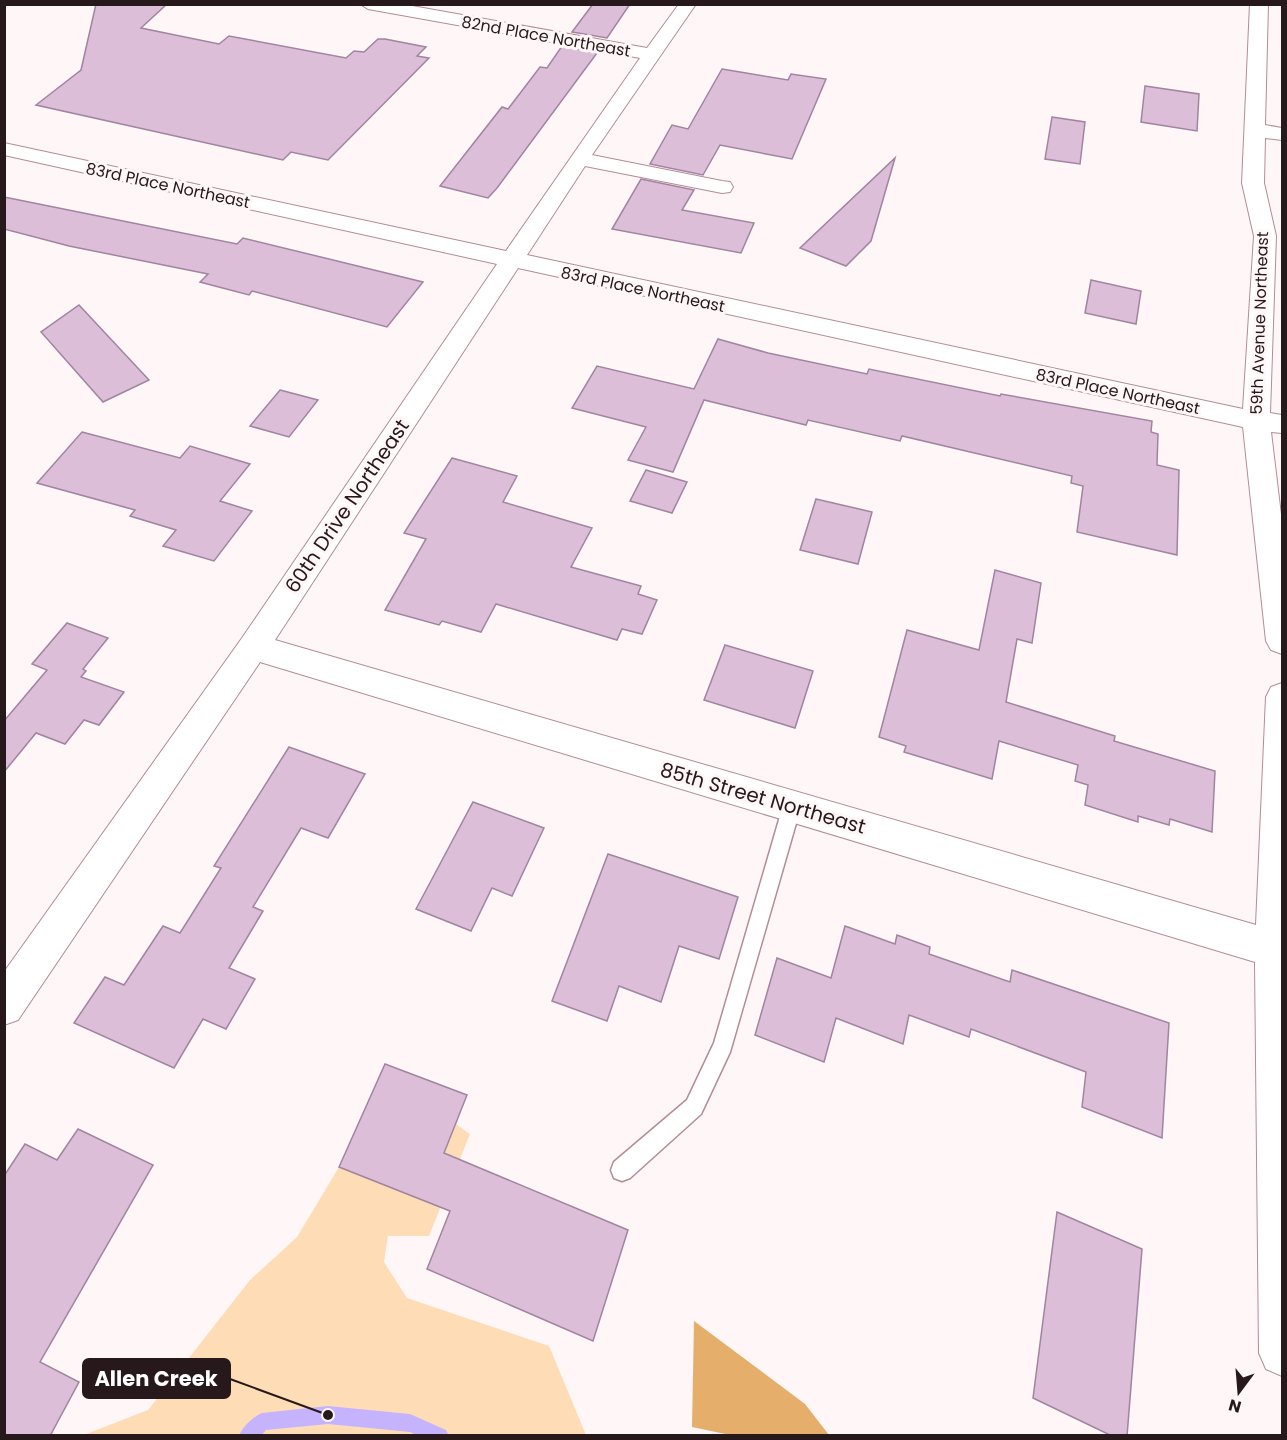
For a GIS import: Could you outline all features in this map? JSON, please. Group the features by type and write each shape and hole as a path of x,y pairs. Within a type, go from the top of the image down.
{"street":[{"name":"82nd Place Northeast","path":"368,4 653,55"},
{"name":"60th Drive Northeast","path":"4,1006 253,647 579,159 688,4"},
{"name":"59th Avenue Northeast","path":"1259,4 1253,183 1265,236 1269,423 1282,641"},
{"path":"1255,130 1282,134"},
{"name":"83rd Place Northeast","path":"4,149 1269,423"},
{"path":"579,159 722,187"},
{"name":"85th Street Northeast","path":"253,647 1274,949"},
{"path":"1282,697 1274,949 1282,1353"}],"lane":[{"path":"622,1170 694,1107 718,1055 792,806"}],"shaded area":[{"path":"456,1124 470,1134 429,1236 388,1236 384,1262 407,1298 549,1346 586,1435 81,1436 148,1410 250,1280 297,1237 339,1167 425,1201"},
{"path":"694,1321 805,1404 829,1435 730,1435 692,1427"}],"building":[{"path":"96,4 167,4 141,28 219,44 229,36 346,58 354,51 364,52 378,39 385,39 426,47 417,56 429,58 328,160 291,152 283,160 36,105 81,70"},
{"path":"593,4 630,4 607,38 572,32"},
{"path":"562,46 597,53 497,188 488,198 440,186 502,107 508,109 540,67 547,68"},
{"path":"722,69 788,80 791,74 826,79 792,159 720,145 703,175 650,164 672,125 688,129"},
{"path":"1145,86 1199,94 1197,131 1141,122"},
{"path":"1052,117 1085,122 1080,164 1045,159"},
{"path":"895,158 871,241 846,266 800,248"},
{"path":"641,179 694,190 682,210 754,223 741,253 612,229"},
{"path":"4,197 237,244 243,238 423,282 387,327 252,291 249,295 200,282 208,274 69,246 4,229"},
{"path":"1091,280 1141,291 1136,324 1085,313"},
{"path":"79,305 149,380 103,402 41,332"},
{"path":"718,339 768,353 867,374 869,369 1000,396 1001,394 1152,421 1151,432 1158,434 1157,465 1179,470 1177,555 1077,532 1083,486 1071,483 1072,476 902,436 900,441 808,420 806,425 704,400 673,472 628,460 646,427 572,408 597,366 694,389"},
{"path":"280,390 318,400 289,437 250,426"},
{"path":"82,432 180,458 190,446 250,464 220,501 252,511 214,561 163,546 176,530 130,516 135,510 37,483"},
{"path":"452,458 517,476 503,502 592,528 571,567 641,586 638,594 657,600 642,634 622,629 617,640 496,604 481,632 442,621 439,625 385,610 426,539 404,533"},
{"path":"646,470 687,482 672,513 630,501"},
{"path":"816,499 872,512 858,564 800,550"},
{"path":"995,570 1041,583 1032,643 1017,639 1006,702 1115,736 1114,741 1215,771 1212,832 1170,819 1169,825 1138,816 1138,822 1085,805 1088,785 1075,781 1078,765 999,741 992,779 904,752 906,746 879,737 907,630 979,650"},
{"path":"67,623 108,638 83,669 86,671 81,677 124,692 99,725 84,720 65,744 36,733 4,772 4,721 47,670 32,664"},
{"path":"725,645 813,671 795,728 704,700"},
{"path":"289,747 365,774 328,838 301,828 253,907 263,911 229,968 255,979 226,1029 203,1019 174,1068 74,1023 105,977 124,985 163,926 180,933 221,868 214,866"},
{"path":"473,802 544,828 512,896 492,888 471,931 416,909"},
{"path":"608,854 738,897 719,959 679,946 661,1002 619,986 607,1021 552,1001"},
{"path":"845,926 895,944 897,935 930,947 929,954 1010,982 1012,970 1169,1023 1162,1138 1082,1107 1086,1072 971,1029 969,1037 909,1015 903,1044 836,1018 824,1062 755,1035 777,958 831,978"},
{"path":"385,1064 467,1095 444,1153 628,1230 593,1341 427,1269 450,1211 339,1167"},
{"path":"78,1129 153,1165 40,1362 79,1382 50,1436 4,1436 4,1176 25,1144 57,1160"},
{"path":"1057,1212 1142,1249 1127,1436 1112,1436 1033,1398"}],"waterway":[{"path":"248,1436 262,1422 328,1415 410,1423 440,1436"}],"place":[{"name":"Allen Creek","path":"328,1415"}]}
